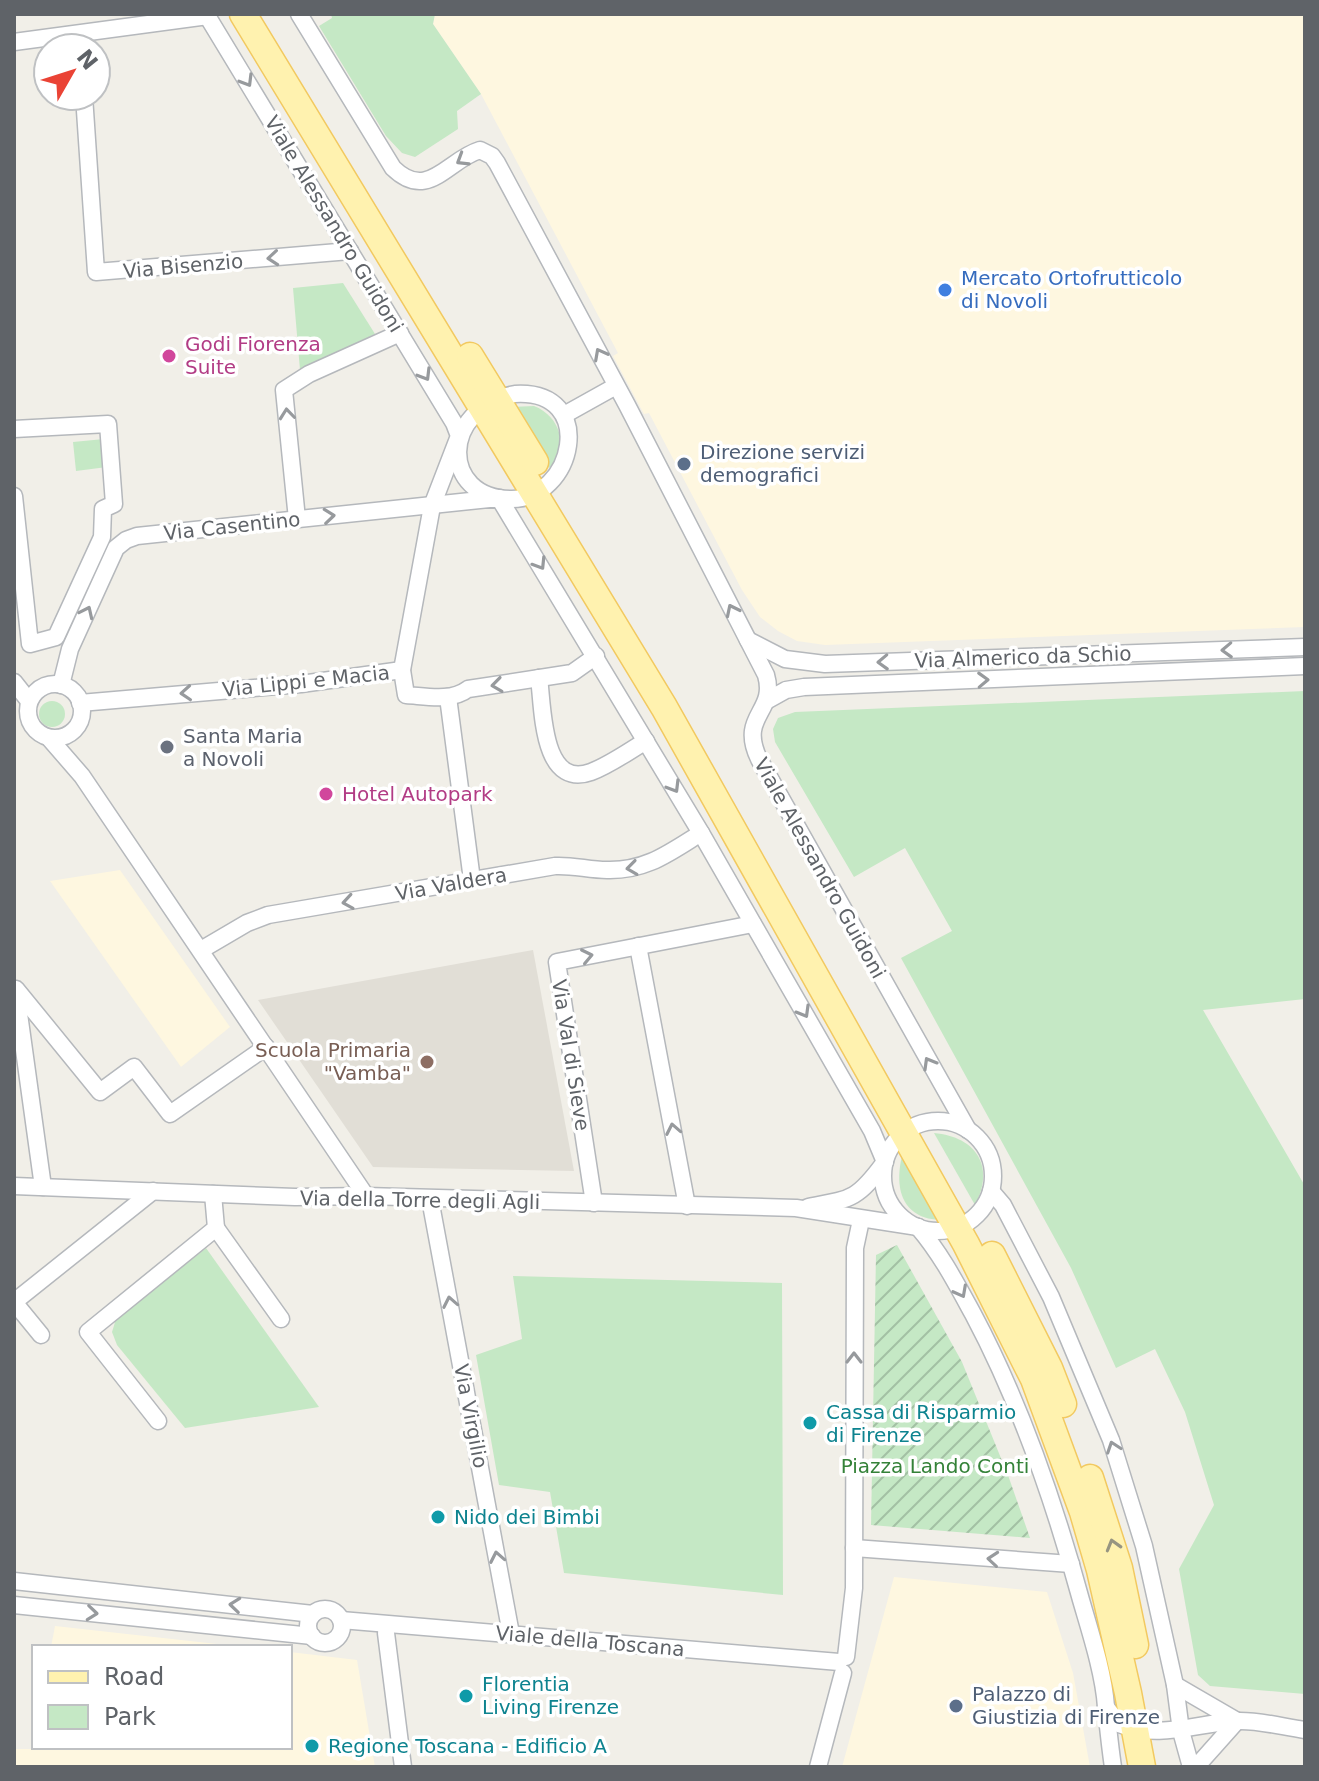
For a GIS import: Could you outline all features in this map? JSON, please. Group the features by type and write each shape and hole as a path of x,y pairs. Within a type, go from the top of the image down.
{"main road":[{"name":"Viale Alessandro Guidoni","path":"243,14 540,488 635,626 781,876 912,1128 1049,1368 1107,1526 1119,1568 1143,1729 1142,1767"},
{"name":"Viale Alessandro Guidoni","path":"263,14 488,404"},
{"name":"Viale Alessandro Guidoni","path":"1143,1729 1160,1767"}],"street":[{"path":"299,14 393,168 401,175 415,182 424,182 472,153 480,150 492,156 766,675 768,700"},
{"path":"112,34 207,15"},
{"name":"Viale Alessandro Guidoni","path":"207,15 454,423 459,436 458,458 469,481 480,490 499,498 701,833 872,1131 885,1162 884,1182 889,1201 901,1217 918,1227 942,1256 998,1364 1039,1463 1071,1564 1106,1707 1113,1767"},
{"name":"Via Bisenzio","path":"85,112 96,272 350,251"},
{"path":"297,519 284,390 309,374 400,333"},
{"path":"564,415 616,386"},
{"path":"402,670 436,505 459,436 469,418 488,404 515,394 534,395 552,402 564,415 569,432 568,448 560,469 540,488 518,499 499,498"},
{"path":"14,429 108,424 114,504 103,509 102,537 56,637 30,644 14,496"},
{"name":"Via Casentino","path":"61,685 70,649 120,543 137,536 499,498"},
{"name":"Via Almerico da Schio","path":"747,639 785,659 825,664 1305,647"},
{"name":"Via Lippi e Macia","path":"80,703 301,684 402,670 406,695 448,697 468,689 572,673 596,656"},
{"name":"Via Almerico da Schio","path":"768,700 786,690 804,687 1305,666"},
{"path":"539,678 549,750 563,768 578,773 592,771 646,741"},
{"path":"14,682 29,701"},
{"path":"82,776 76,728 81,717 80,703 73,692 61,685 42,687 29,701 22,721 49,738 82,776 366,1196"},
{"path":"448,697 472,880"},
{"name":"Viale Alessandro Guidoni","path":"768,700 752,727 752,742 759,759 968,1130 983,1145 993,1175 991,1191 1003,1205 1051,1297 1111,1440 1144,1546 1175,1685 1181,1731 1193,1767"},
{"path":"49,738 62,737 76,728"},
{"name":"Via Valdera","path":"201,950 257,919 555,866 603,870 649,865 701,833"},
{"name":"Via Val di Sieve","path":"594,1203 557,962 753,924"},
{"path":"638,946 687,1206"},
{"path":"15,984 100,1092 134,1067 170,1114 266,1047"},
{"path":"15,984 43,1187"},
{"path":"885,1162 892,1146 912,1128 950,1122 968,1130"},
{"name":"Via della Torre degli Agli","path":"796,1208 856,1196 885,1162"},
{"name":"Via della Torre degli Agli","path":"14,1186 304,1198 366,1196 796,1208 918,1227"},
{"path":"41,1335 14,1302 153,1191"},
{"path":"918,1227 938,1231 965,1223 982,1209 991,1191"},
{"path":"213,1194 216,1228 281,1319"},
{"name":"Via Virgilio","path":"430,1199 511,1634"},
{"path":"818,1767 842,1665 854,1588 855,1248 861,1220"},
{"path":"158,1421 88,1332 216,1228"},
{"path":"854,1548 1071,1564"},
{"name":"Viale della Toscana","path":"14,1581 313,1614 328,1609 341,1624 386,1633 842,1665"},
{"name":"Viale della Toscana","path":"14,1605 312,1636 326,1643 336,1638 341,1624"},
{"path":"312,1636 308,1623 313,1614"},
{"name":"Viale della Toscana","path":"341,1624 511,1634 842,1665"},
{"path":"386,1633 403,1767"},
{"path":"1175,1685 1237,1721"},
{"path":"1106,1707 1119,1724 1143,1729 1181,1731 1237,1721 1305,1730"},
{"path":"1193,1767 1237,1721"}],"shaded area":[{"name":"Mercato Ortofrutticolo di Novoli","path":"435,14 1305,14 1305,627 825,645 797,641 778,631 760,617 742,590 649,413 644,414 613,356 618,353 481,94 433,24"},
{"path":"120,870 230,1027 181,1067 50,881"},
{"name":"Scuola Primaria \"Vamba\"","path":"533,950 574,1171 373,1167 258,1000"},
{"path":"894,1577 1047,1592 1073,1673 1090,1767 842,1767"},
{"path":"55,1626 226,1645 51,1645"},
{"path":"292,1652 357,1660 375,1767 14,1767 14,1749 292,1749"}],"green space":[{"path":"331,14 435,14 433,24 481,94 457,111 458,129 415,157 402,153 386,136 319,26 332,18"},
{"path":"343,283 375,334 300,370 293,288"},
{"path":"534,406 550,417 559,433 559,451 549,468 511,407"},
{"path":"104,439 107,467 76,471 73,442"},
{"path":"1305,691 1305,999 1203,1010 1305,1186 1305,1694 1210,1686 1198,1675 1179,1569 1214,1505 1185,1412 1155,1349 1116,1368 1071,1268 901,958 952,931 905,848 854,877 775,742 773,729 778,718 795,712"},
{"path":"52,701 61,705 65,714 61,723 52,727 43,723 39,714 43,705"},
{"path":"934,1133 961,1141 978,1156 983,1178 975,1205"},
{"path":"904,1149 943,1220 917,1214 903,1198 899,1175"},
{"name":"Piazza Lando Conti","path":"897,1245 962,1362 1030,1538 871,1525 876,1255"},
{"path":"206,1248 319,1407 185,1428 117,1345 112,1332 116,1319"},
{"path":"513,1276 782,1283 783,1595 564,1573 550,1492 499,1485 476,1355 522,1339"}],"place":[{"name":"Mercato Ortofrutticolo di Novoli","path":"945,290"},
{"name":"Godi Fiorenza Suite","path":"169,356"},
{"name":"Direzione servizi demografici","path":"684,464"},
{"name":"Santa Maria a Novoli","path":"167,747"},
{"name":"Hotel Autopark","path":"326,794"},
{"name":"Scuola Primaria \"Vamba\"","path":"427,1062"},
{"name":"Cassa di Risparmio di Firenze","path":"810,1423"},
{"name":"Nido dei Bimbi","path":"438,1517"},
{"name":"Florentia Living Firenze","path":"466,1696"},
{"name":"Palazzo di Giustizia di Firenze","path":"956,1706"},
{"name":"Regione Toscana - Edificio A","path":"312,1746"}]}
